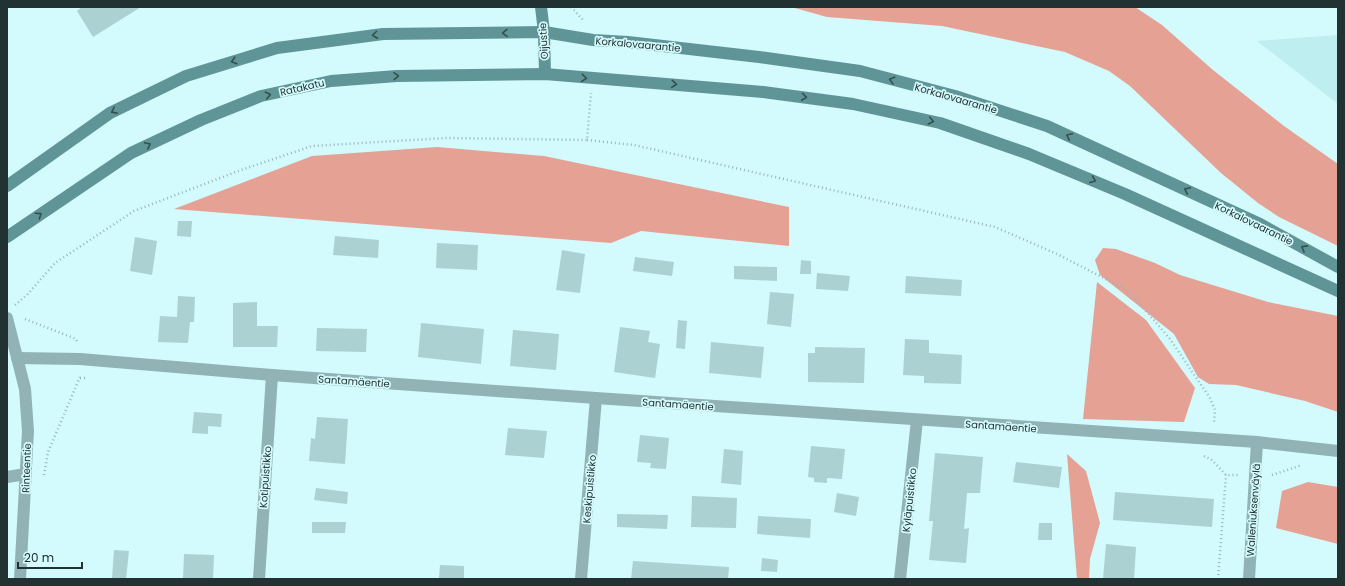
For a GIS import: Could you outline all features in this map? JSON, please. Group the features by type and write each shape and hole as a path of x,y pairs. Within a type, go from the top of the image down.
{"street":[{"name":"Oijustie","path":"541,7 544,32 545,74"},
{"name":"Korkalovaarantie","path":"544,32 593,40 628,42 759,57 860,71 955,96 1047,126 1260,224 1338,267"},
{"path":"7,186 110,113 186,76 277,48 382,34 544,32"},
{"name":"Ratakatu","path":"7,237 131,153 201,120 261,96 331,81 375,77 545,74 635,80 763,92 853,104 940,123 1029,154 1125,194 1338,291"},
{"name":"Rinteentie","path":"9,313 17,358 25,389 28,431 20,579"},
{"path":"7,348 17,358"},
{"name":"Santamäentie","path":"17,358 80,360 596,398 1258,442 1338,450"},
{"name":"Kotipuistikko","path":"258,579 272,375"},
{"name":"Keskipuistikko","path":"581,579 596,398"},
{"name":"Kyläpuistikko","path":"900,579 917,420"},
{"name":"Walleniuksenväylä","path":"1249,579 1258,442"},
{"path":"7,477 26,474"}],"path":[{"path":"571,7 589,26 593,40"},
{"path":"588,140 592,78"},
{"path":"9,313 55,263 134,211 241,170 312,146 446,138 588,140 634,145 995,227 1057,254 1129,291 1170,339 1215,410 1213,439"},
{"path":"14,306 18,311"},
{"path":"22,316 27,321 76,338 80,360 80,378 48,452 43,482"},
{"path":"1218,579 1226,475"}],"shaded area":[{"path":"791,7 1135,7 1162,25 1213,70 1284,126 1338,164 1338,246 1279,217 1258,203 1221,173 1130,86 1109,71 1065,52 942,26 827,17"},
{"path":"1338,35 1338,104 1257,41"},
{"path":"437,147 544,156 789,207 789,246 641,231 611,243 174,209 312,156"},
{"path":"1103,248 1116,249 1155,263 1180,275 1268,302 1338,316 1338,412 1305,401 1236,385 1209,384 1198,377 1174,334 1100,275 1095,260"},
{"path":"1097,282 1146,320 1195,388 1184,422 1083,419"},
{"path":"1067,454 1086,471 1100,523 1090,559 1089,579 1077,579"},
{"path":"1308,482 1338,487 1338,544 1276,528 1282,491"}],"building":[{"path":"82,7 141,7 93,37 77,11"},
{"path":"178,221 192,221 191,237 177,236"},
{"path":"335,236 379,240 378,258 333,255"},
{"path":"135,237 157,241 152,275 130,271"},
{"path":"437,243 478,245 477,270 436,268"},
{"path":"562,250 585,254 580,293 556,290"},
{"path":"635,257 674,262 672,276 633,271"},
{"path":"801,260 811,261 811,274 800,274"},
{"path":"734,266 777,267 777,281 734,279"},
{"path":"817,273 850,276 848,291 816,289"},
{"path":"906,276 962,280 961,296 905,293"},
{"path":"770,292 794,294 791,327 767,324"},
{"path":"178,296 195,297 194,322 190,322 188,343 158,342 160,316 177,317"},
{"path":"257,302 257,326 278,326 277,347 233,347 233,303"},
{"path":"678,320 687,321 685,349 676,348"},
{"path":"421,323 484,329 481,364 418,357"},
{"path":"620,327 650,331 648,342 660,344 655,378 614,372"},
{"path":"317,328 367,329 366,352 316,351"},
{"path":"513,330 559,334 556,370 510,366"},
{"path":"905,339 929,340 929,353 962,355 961,384 924,383 924,376 903,375"},
{"path":"711,342 764,347 761,378 709,373"},
{"path":"815,347 865,348 864,383 808,382 808,353 815,353"},
{"path":"194,412 222,414 221,427 208,426 208,434 192,433"},
{"path":"317,417 348,419 345,464 309,461 311,438 315,439"},
{"path":"508,428 547,431 544,458 505,455"},
{"path":"640,435 669,438 666,469 650,468 651,463 637,462"},
{"path":"811,446 845,449 842,479 827,478 827,483 814,482 814,478 808,477"},
{"path":"724,449 743,451 741,485 721,483"},
{"path":"935,453 983,457 980,493 967,493 964,529 969,528 966,563 929,560 933,521 929,521"},
{"path":"1016,462 1062,467 1059,488 1013,482"},
{"path":"316,488 348,492 347,504 314,500"},
{"path":"1115,492 1214,499 1212,527 1113,520"},
{"path":"837,493 859,497 856,516 834,512"},
{"path":"692,496 737,498 736,528 691,527"},
{"path":"617,514 668,515 667,529 617,527"},
{"path":"758,516 811,519 810,538 757,534"},
{"path":"312,522 346,522 345,533 312,533"},
{"path":"1039,523 1052,523 1052,540 1038,540"},
{"path":"1106,544 1136,547 1134,579 1103,579"},
{"path":"114,550 129,551 126,579 112,579"},
{"path":"184,554 214,555 213,579 183,579"},
{"path":"762,558 778,560 777,572 761,571"},
{"path":"633,561 729,567 728,579 631,579"},
{"path":"440,565 464,566 464,579 439,579"}]}
